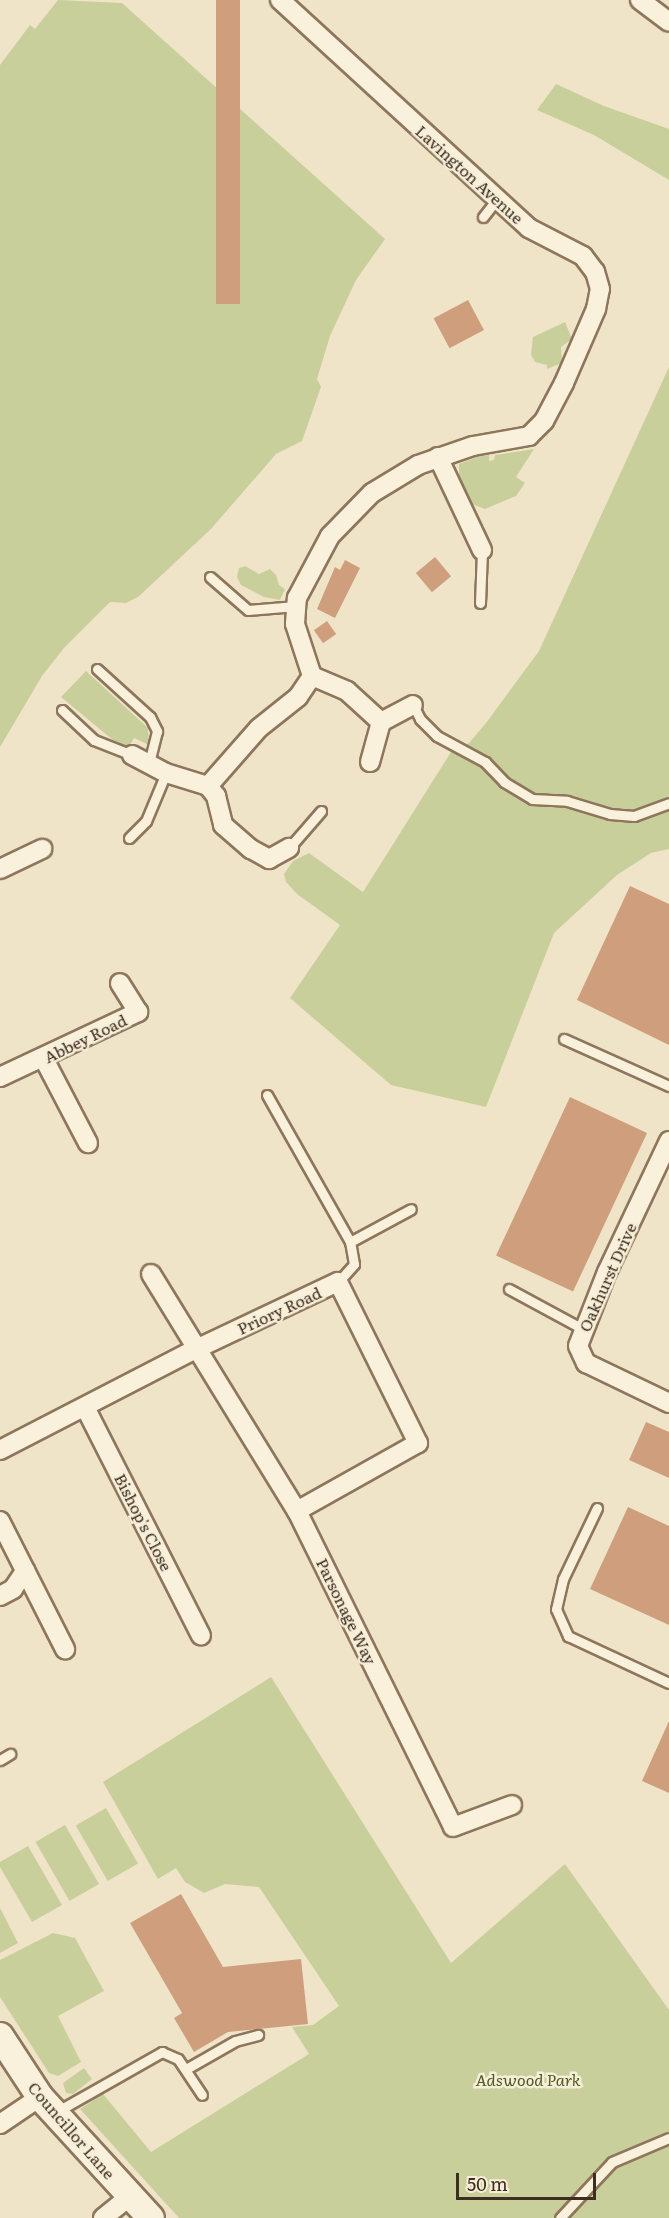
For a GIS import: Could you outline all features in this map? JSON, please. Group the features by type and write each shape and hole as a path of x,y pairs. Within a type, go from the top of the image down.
{"street":[{"name":"Lavington Avenue","path":"280,0 530,228 583,256 596,272 600,289 596,309 564,383 544,421 529,436 438,458 398,475 345,516 319,553 296,606 295,624 312,676"},
{"path":"640,0 669,22"},
{"path":"438,458 482,550"},
{"path":"208,786 259,728 298,697 312,676 347,691 381,722"},
{"path":"370,762 381,722 413,705"},
{"path":"132,755 166,773 208,786 216,796 223,825 251,849 269,859 289,848"},
{"path":"0,869 42,849"},
{"name":"Abbey Road","path":"0,1077 44,1059 138,1012 120,983"},
{"path":"44,1059 88,1143"},
{"name":"Oakhurst Drive","path":"669,1141 663,1170 583,1329 578,1346 586,1363 669,1403"},
{"name":"Parsonage Way","path":"151,1274 194,1350 297,1511 453,1827 512,1805"},
{"name":"Priory Road","path":"0,1450 86,1409 194,1350 338,1282 418,1443 297,1511"},
{"name":"Bishop's Close","path":"86,1409 201,1636"},
{"path":"0,1522 65,1649"},
{"path":"0,1596 13,1589 25,1571"},
{"name":"Councillor Lane","path":"0,2036 47,2105 151,2218"},
{"path":"0,2124 47,2105"},
{"path":"103,2218 130,2196"}],"lane":[{"path":"483,217 497,199"},
{"path":"480,603 482,550"},
{"path":"210,577 249,610 296,606"},
{"path":"97,669 150,717 158,731 149,764"},
{"path":"413,705 420,719 437,736 485,762 504,782 532,799 567,801 610,814 634,816 669,803"},
{"path":"62,710 94,740 132,755"},
{"path":"129,838 146,821 166,773"},
{"path":"289,848 321,811"},
{"path":"564,1039 669,1086"},
{"path":"267,1095 350,1242 354,1264 338,1282"},
{"path":"350,1242 411,1209"},
{"path":"509,1289 583,1329"},
{"path":"597,1508 563,1579 556,1609 568,1636 669,1683"},
{"path":"0,1760 10,1754"},
{"path":"186,2069 235,2041 258,2035"},
{"path":"47,2105 155,2054 170,2054 186,2069 202,2095"},
{"path":"560,2218 612,2162 669,2138"}],"green space":[{"path":"58,0 122,3 385,239 356,280 330,336 317,379 321,387 302,441 276,454 211,529 138,597 126,603 110,602 64,648 42,676 0,747 0,65 30,25 35,29"},
{"path":"556,84 604,106 669,129 669,180 594,135 537,110"},
{"path":"565,322 572,339 561,347 562,363 547,369 547,365 535,362 531,355 533,337"},
{"path":"669,367 669,849 651,853 617,875 554,933 486,1107 391,1085 290,998 340,925 297,894 286,882 284,874 293,861 309,853 363,892 451,752 469,743 539,651"},
{"path":"534,449 516,477 525,483 516,496 485,509 469,503 459,482 459,464 480,456 489,455 489,461 494,460 495,455"},
{"path":"245,566 259,574 270,569 276,575 279,585 285,589 280,600 264,597 241,585 237,577 239,568"},
{"path":"86,671 148,728 149,745 134,738 129,747 113,740 61,697"},
{"name":"Adswood Park","path":"271,1677 451,1963 565,1864 669,2010 669,2218 179,2218 80,2109 103,2094 151,2152 309,2054 292,2027 313,2025 339,2006 259,1887 225,1884 204,1893 185,1882 176,1868 158,1879 103,1782"},
{"path":"106,1808 138,1863 108,1881 76,1826"},
{"path":"65,1825 99,1884 70,1901 36,1842"},
{"path":"28,1846 62,1905 32,1922 0,1867 0,1862"},
{"path":"0,1908 18,1943 0,1953"},
{"path":"53,1933 75,1938 104,1991 58,2016 81,2062 58,2076 49,2073 0,1997 0,1960"},
{"path":"84,2068 92,2079 73,2094 66,2093 63,2083"}],"building":[{"path":"216,0 240,0 240,304 216,304"},
{"path":"468,300 484,330 450,348 434,318"},
{"path":"435,557 451,576 432,592 416,573"},
{"path":"345,560 360,568 335,618 317,609 335,567 340,570"},
{"path":"327,621 336,634 323,643 314,630"},
{"path":"630,886 669,904 669,1045 577,1000"},
{"path":"570,1097 647,1133 573,1292 496,1256"},
{"path":"646,1422 669,1432 669,1478 629,1460"},
{"path":"628,1507 669,1526 669,1625 590,1589"},
{"path":"669,1721 669,1793 642,1781"},
{"path":"181,1894 223,1967 301,1959 308,2024 228,2032 194,2052 174,2018 182,2013 130,1923"}]}
